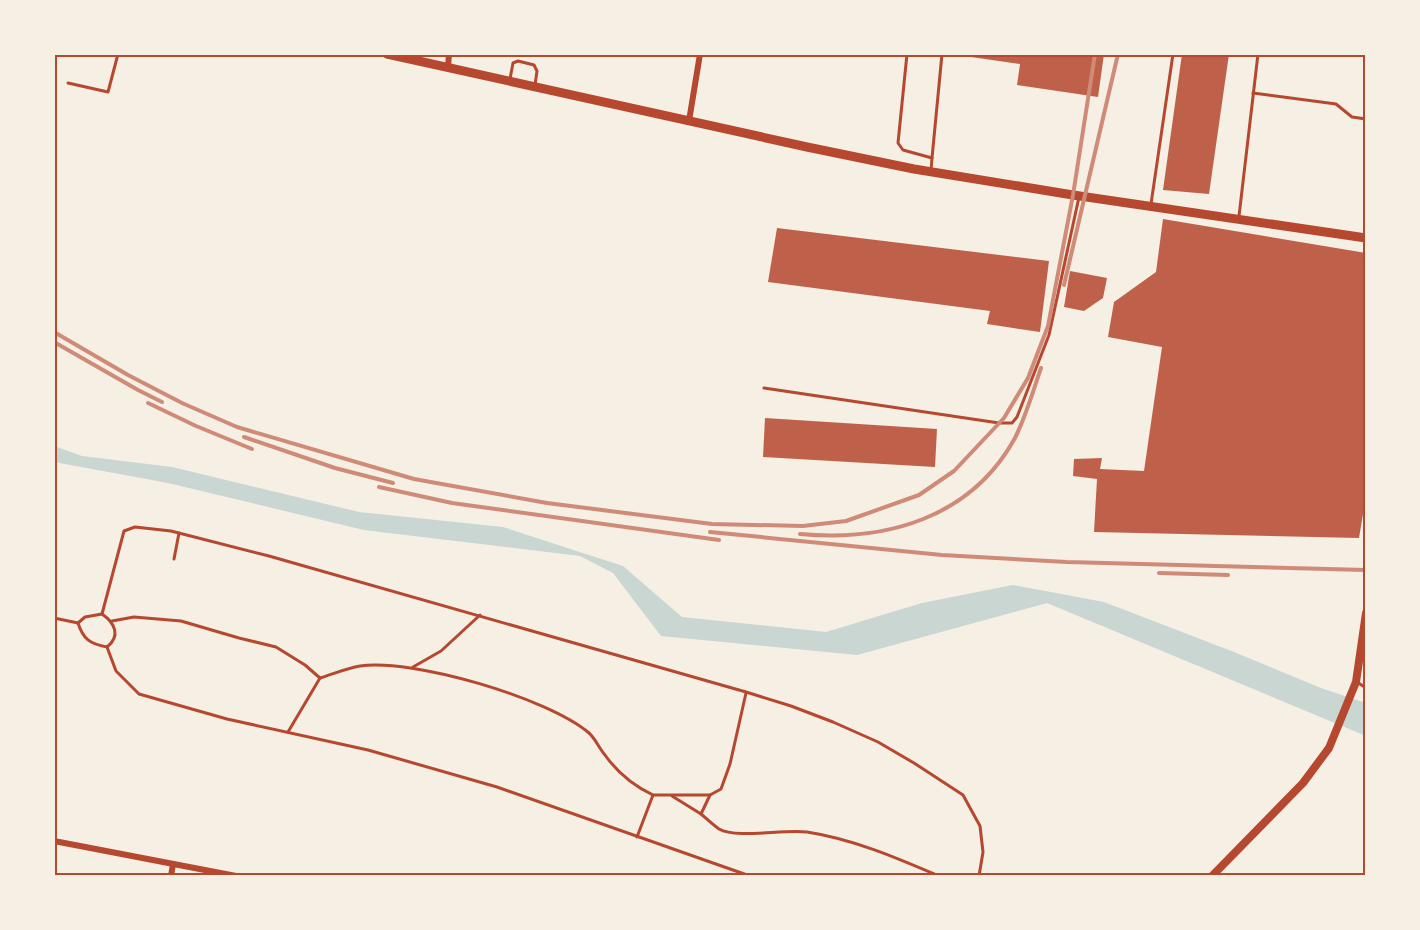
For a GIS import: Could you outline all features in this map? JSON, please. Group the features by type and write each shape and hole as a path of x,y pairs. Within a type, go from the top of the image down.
{"main road":[{"path":"387,54 807,147 930,171 1366,237"}],"street":[{"path":"448,67 449,54"},
{"path":"689,121 700,54"},
{"path":"1212,876 1303,783 1329,748 1356,682 1363,651 1366,613"},
{"path":"54,841 236,876"},
{"path":"171,876 173,864"}],"lane":[{"path":"68,83 108,92 118,54"},
{"path":"907,54 898,143 903,150 932,158"},
{"path":"930,171 942,54"},
{"path":"1150,206 1173,54"},
{"path":"1239,218 1258,54"},
{"path":"510,80 513,63 518,61 534,65 537,71 534,86"},
{"path":"1253,93 1336,104 1352,117 1366,119"},
{"path":"764,388 999,423 1012,423 1017,417 1049,335 1079,195"},
{"path":"102,614 124,531 135,527 179,533 333,573 746,692 791,706 878,742 963,795 980,826 983,852 979,876"},
{"path":"174,559 179,533"},
{"path":"102,614 112,621 116,630 113,642 106,647 95,645 82,634 78,623 85,616 102,614"},
{"path":"412,668 441,651 480,615"},
{"path":"112,621 134,616 181,621 239,639 276,647 305,665 320,678"},
{"path":"54,618 78,623"},
{"path":"106,647 116,671 139,694 227,719 368,750 497,787 750,876"},
{"path":"288,732 320,678 361,666 412,668 489,686 565,717 590,734 606,757 635,786 653,795 710,795 722,789 746,692"},
{"path":"1356,682 1366,688"},
{"path":"637,837 653,795"},
{"path":"670,795 720,829 738,834 776,831 806,832 846,841 890,855 939,876"},
{"path":"701,814 710,795"}],"shaded area":[{"path":"54,446 82,456 172,467 359,512 503,527 623,566 682,617 826,632 922,603 1013,585 1104,602 1321,688 1366,703 1366,736 1047,603 857,655 661,636 613,573 580,556 364,530 168,483 54,462"}],"building":[{"path":"964,54 1104,54 1098,97 1017,85 1020,64 964,56"},
{"path":"1182,54 1229,54 1209,194 1163,190"},
{"path":"1163,219 1366,253 1366,496 1359,538 1094,532 1097,479 1073,476 1074,459 1102,458 1100,469 1144,471 1162,347 1108,337 1114,302 1156,272"},
{"path":"777,228 1049,261 1040,332 987,324 990,311 768,282"},
{"path":"1070,271 1107,278 1103,298 1084,311 1064,307"},
{"path":"765,418 937,429 935,467 763,457"}],"railway":[{"path":"54,332 128,375 182,403 237,427 414,479 547,503 712,524 803,526 846,521 919,495 954,471 1004,418 1028,378 1048,326 1073,195 1095,54"},
{"path":"1064,285 1118,54"},
{"path":"54,342 162,402"},
{"path":"800,534 864,534 923,519 950,506 975,488 997,465 1015,438 1041,368"},
{"path":"148,403 252,449"},
{"path":"244,437 335,468 393,483"},
{"path":"379,487 452,503 719,540"},
{"path":"710,532 942,555 1067,562 1366,570"},
{"path":"1159,573 1228,575"}]}
